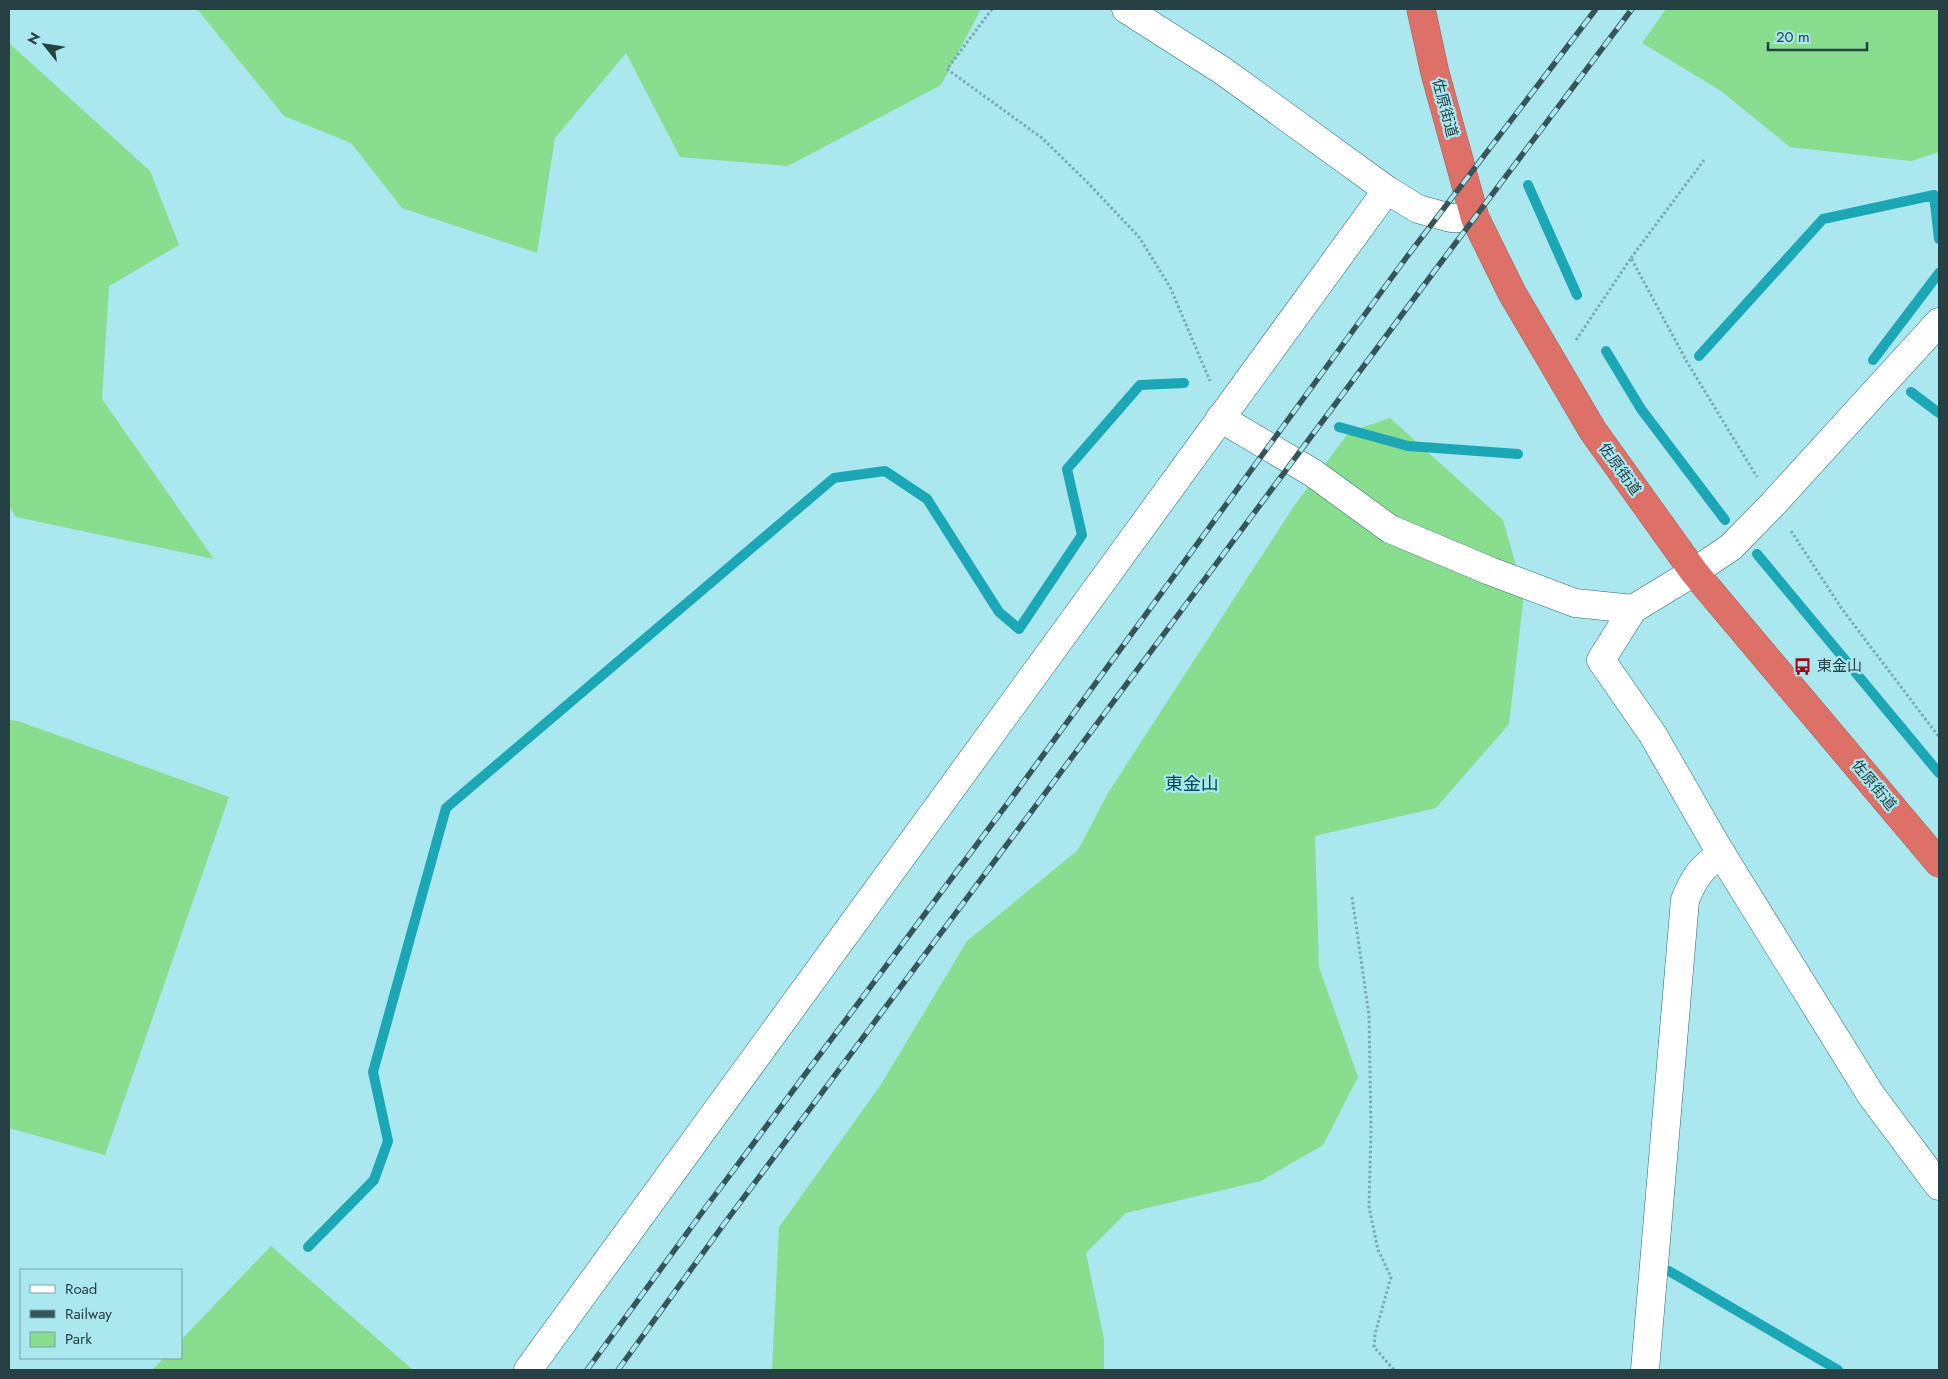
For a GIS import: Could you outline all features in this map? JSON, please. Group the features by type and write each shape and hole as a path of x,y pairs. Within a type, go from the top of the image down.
{"highway":[{"name":"佐原街道","path":"1421,9 1435,73 1475,218 1512,293 1557,372 1593,431 1694,572 1939,863"}],"street":[{"path":"1126,9 1223,70 1387,190 1418,209 1451,218 1475,218"},
{"path":"528,1370 1387,190"},
{"path":"1939,322 1774,504 1731,547 1633,609 1601,660 1653,734 1722,854 1871,1095 1939,1186"},
{"path":"1220,418 1313,473 1390,529 1490,571 1575,603 1633,609"},
{"path":"1645,1370 1685,900 1692,881 1708,863 1722,854"}],"path":[{"path":"992,9 947,69 1042,138 1139,237 1170,287 1210,381 1220,418"},
{"path":"1557,372 1631,258 1704,160"},
{"path":"1631,258 1688,362 1774,504 1842,609 1939,737"},
{"path":"1352,897 1369,1015 1371,1129 1369,1207 1378,1250 1391,1277 1375,1334 1374,1347 1394,1370"}],"green space":[{"path":"197,9 981,9 941,85 788,166 680,157 626,53 555,138 537,253 402,208 351,143 284,116"},
{"path":"1666,9 1939,9 1939,152 1911,161 1790,147 1721,91 1642,43"},
{"path":"9,43 150,171 179,245 109,286 102,399 214,559 16,517 9,506"},
{"path":"1390,418 1503,520 1524,594 1509,724 1436,808 1315,836 1319,967 1358,1077 1323,1145 1261,1181 1126,1213 1086,1253 1104,1339 1104,1370 772,1370 779,1227 880,1086 967,941 1078,850 1108,793 1294,506 1349,432"},
{"path":"9,720 18,721 229,797 105,1155 9,1128"},
{"path":"271,1246 413,1370 152,1370 163,1359 182,1359 182,1339"}],"waterway":[{"path":"1528,185 1577,295"},
{"path":"1699,356 1823,219 1934,195 1939,239"},
{"path":"1873,360 1939,273"},
{"path":"1606,351 1641,409 1725,520"},
{"path":"308,1247 374,1180 388,1141 373,1072 446,808 834,478 885,471 927,499 999,612 1019,629 1082,535 1067,469 1140,385 1184,383"},
{"path":"1911,392 1939,413"},
{"path":"1339,427 1408,446 1518,454"},
{"path":"1757,554 1939,773"},
{"path":"1669,1271 1838,1370"}],"railway":[{"path":"587,1370 706,1207 1022,784 1406,258 1596,9"},
{"path":"618,1370 724,1224 1632,9"}],"place":[{"name":"東金山","path":"1803,666"}],"district":[{"name":"東金山","path":"1192,784"}]}
